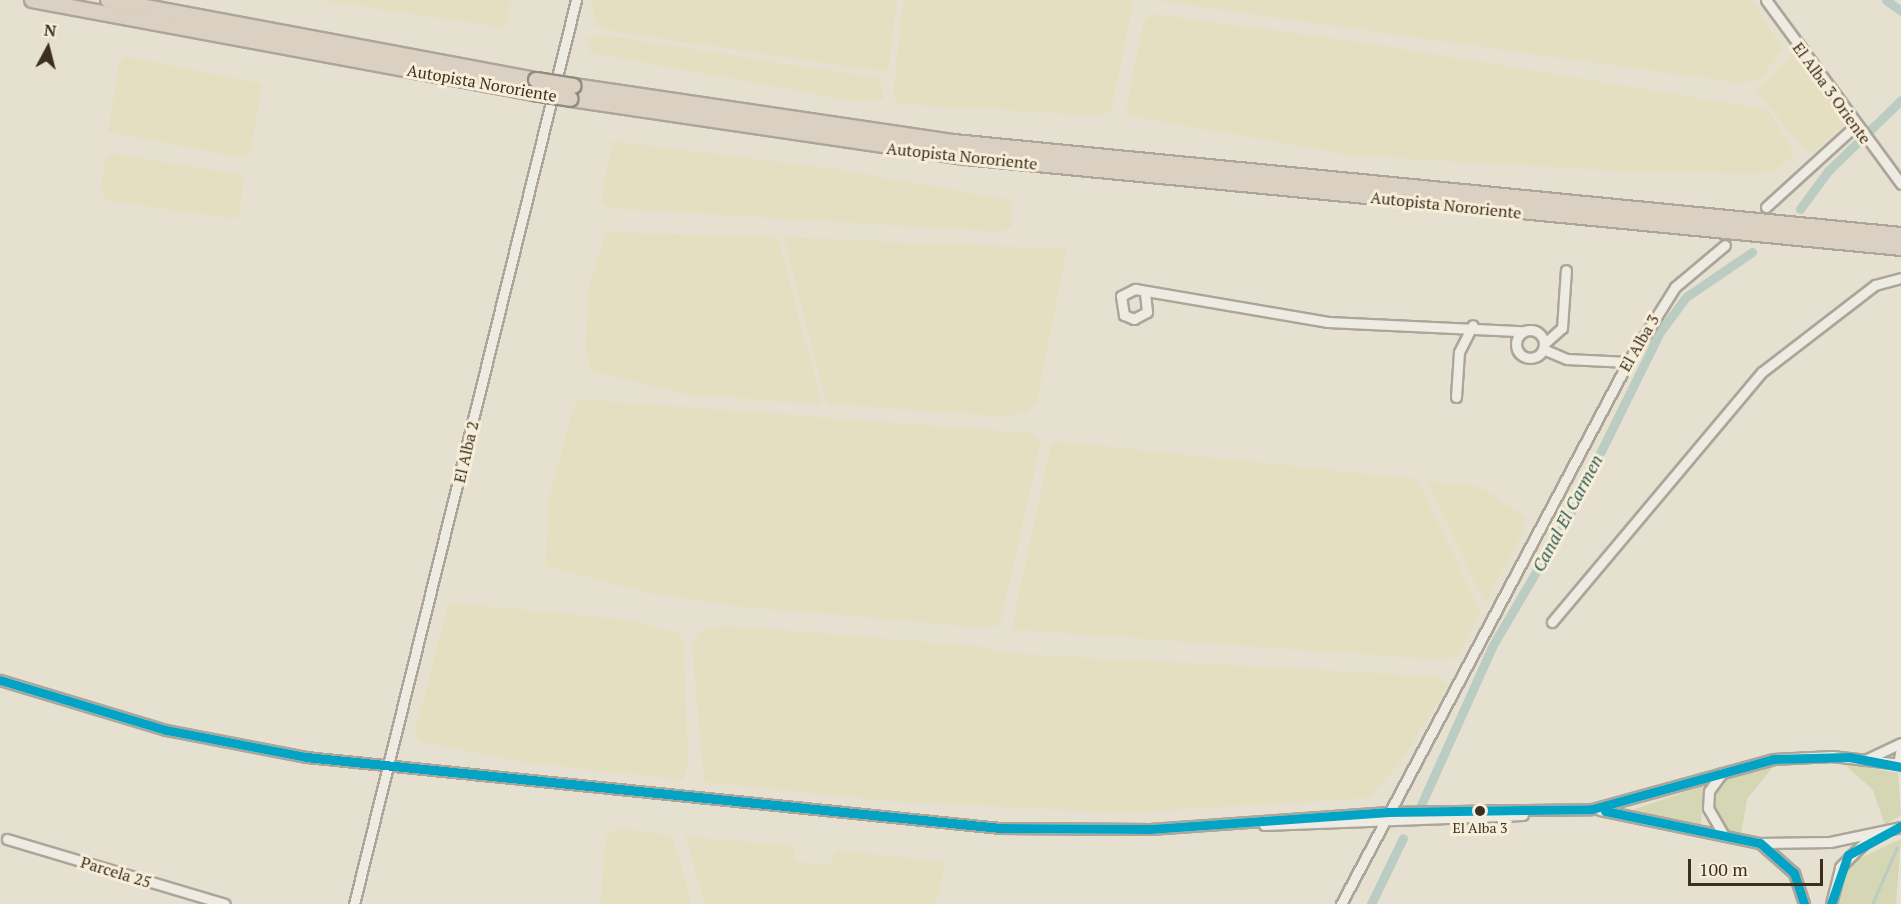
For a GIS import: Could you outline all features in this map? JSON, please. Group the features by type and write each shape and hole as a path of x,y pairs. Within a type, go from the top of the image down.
{"highway":[{"name":"Autopista Nororiente","path":"32,0 573,93 966,157 1901,248"},
{"name":"Autopista Nororiente","path":"108,0 535,86"},
{"name":"Autopista Nororiente","path":"573,93 954,142 1901,235"}],"street":[{"name":"El Alba 2","path":"354,904 576,0"},
{"name":"El Alba 3 Oriente","path":"1766,0 1857,129 1901,184"},
{"path":"1766,207 1857,129"},
{"name":"El Alba 3","path":"1341,904 1628,362 1675,287 1725,245"},
{"path":"1522,331 1516,344 1522,355 1537,356 1562,328 1566,270"},
{"path":"1552,622 1761,372 1875,285 1901,278"},
{"path":"1144,293 1328,322 1473,325 1522,331 1537,334 1544,346 1567,359 1628,362"},
{"path":"1456,397 1459,352 1473,325"},
{"path":"0,680 197,737 389,767 969,826 1114,830 1386,816 1592,809 1726,770 1792,757 1867,759 1900,765 1901,748"},
{"path":"1867,759 1901,743"},
{"path":"1726,770 1712,786 1707,802 1712,822 1726,837"},
{"path":"1592,809 1760,843 1875,835 1900,827"},
{"path":"1831,904 1844,861 1875,835"},
{"name":"Parcela 25","path":"7,839 225,904"},
{"path":"1760,843 1794,873 1804,904"}],"shaded area":[{"path":"318,0 512,0 505,28"},
{"path":"592,0 897,0 889,67 883,72 612,31 596,26"},
{"path":"903,0 1134,0 1111,111 1103,116 898,104 893,95"},
{"path":"1154,0 1752,0 1783,49 1760,80 1737,83"},
{"path":"1153,14 1379,45 1759,108 1769,111 1795,154 1776,170 1752,175 1620,171 1355,156 1130,116 1126,107 1144,20"},
{"path":"596,34 878,78 885,99 858,102 591,53 586,40"},
{"path":"1793,53 1845,125 1809,155 1756,91"},
{"path":"125,56 262,84 251,153 240,157 108,132 119,62"},
{"path":"612,141 836,169 1011,200 1012,226 1003,232 607,208 601,202"},
{"path":"112,153 244,175 240,215 234,219 107,201 100,191 105,161"},
{"path":"606,232 778,237 822,404 690,395 592,372 585,350 589,285"},
{"path":"783,237 1067,249 1037,401 1028,411 1008,417 827,404"},
{"path":"580,399 1032,433 1041,442 1001,622 993,627 963,626 732,606 649,593 545,566 549,498 573,408"},
{"path":"1057,441 1417,479 1481,612 1459,655 1444,660 1015,630 1012,625 1051,444"},
{"path":"1426,480 1481,487 1524,516 1525,528 1485,604"},
{"path":"449,603 625,619 678,633 684,643 688,766 683,780 521,762 418,741 415,730"},
{"path":"724,625 978,646 1004,653 1436,676 1449,685 1397,767 1368,798 1123,813 885,801 704,782 692,648 700,631"},
{"path":"618,828 672,835 692,904 600,904 606,836"},
{"path":"685,836 794,846 795,861 828,866 837,850 946,862 936,904 705,904"}],"green space":[{"path":"1843,763 1898,773 1901,815 1885,825 1873,790"},
{"path":"1773,767 1747,799 1741,834 1722,827 1713,804 1719,785 1738,773"},
{"path":"1703,786 1701,828 1634,811 1635,809"},
{"path":"1901,839 1896,904 1835,904 1842,876 1852,862"}],"waterway":[{"name":"Canal El Carmen","path":"1886,0 1901,11"},
{"name":"Canal El Carmen","path":"1800,209 1828,171 1901,100"},
{"name":"Canal El Carmen","path":"1421,805 1493,645 1571,512 1660,332 1686,297 1752,252"},
{"name":"Canal El Carmen","path":"1371,904 1403,838"},
{"path":"1872,904 1897,847"}],"transit line":[{"path":"0,680 166,730 306,757 1000,828 1150,829 1388,812 1592,809 1773,759 1849,757 1901,767"},
{"path":"1605,811 1760,843 1794,873 1804,904"},
{"path":"1831,904 1848,855 1901,826"}],"place":[{"name":"El Alba 3","path":"1480,811"}]}
